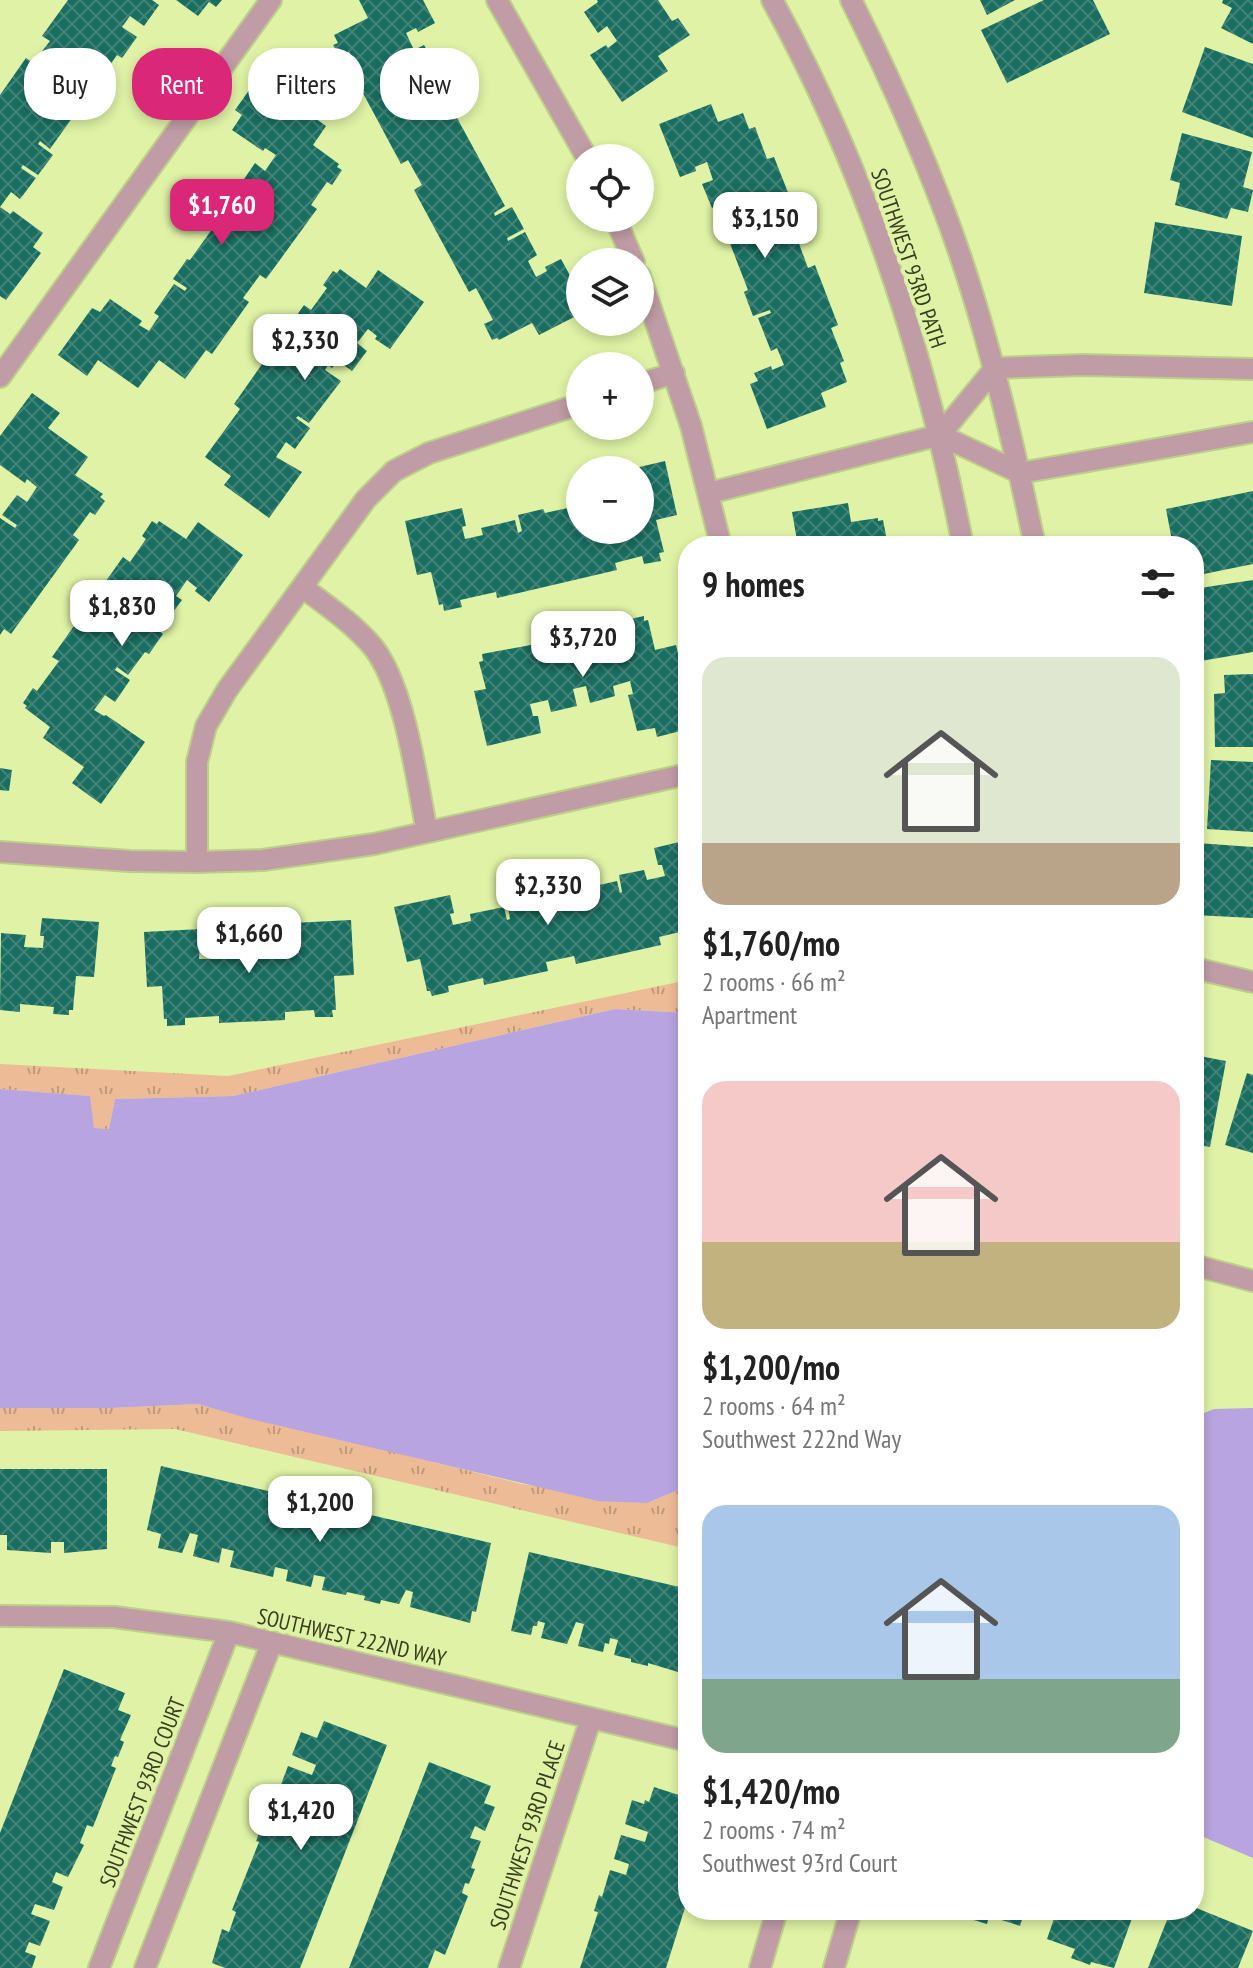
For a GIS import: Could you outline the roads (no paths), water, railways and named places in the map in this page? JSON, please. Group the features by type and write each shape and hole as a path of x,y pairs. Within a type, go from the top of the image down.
{"street":[{"path":"0,377 271,0"},
{"path":"497,0 579,144"},
{"name":"SOUTHWEST 93RD PATH","path":"772,0 812,78 865,200 909,326 940,435 961,536"},
{"name":"SOUTHWEST 93RD PATH","path":"851,0 925,163 971,289 995,368 1033,536"},
{"path":"654,316 674,373 719,536"},
{"path":"709,493 940,435 995,368 1083,365 1253,369"},
{"path":"654,379 674,373"},
{"path":"197,862 197,762 206,726 227,690 356,511 394,471 429,453 566,409"},
{"path":"940,435 1020,473 1253,432"},
{"path":"302,587 331,608 373,647 385,667 406,733 427,832"},
{"path":"0,852 197,862 263,860 338,851 678,776"},
{"path":"1204,970 1253,982"},
{"path":"1204,1268 1253,1281"},
{"name":"SOUTHWEST 222ND WAY","path":"0,1616 114,1617 229,1632 678,1739"},
{"name":"SOUTHWEST 93RD COURT","path":"99,1968 229,1632"},
{"path":"145,1968 272,1642"},
{"name":"SOUTHWEST 93RD PLACE","path":"509,1968 591,1718"},
{"path":"760,1968 774,1920"},
{"path":"834,1968 848,1920"}]}
